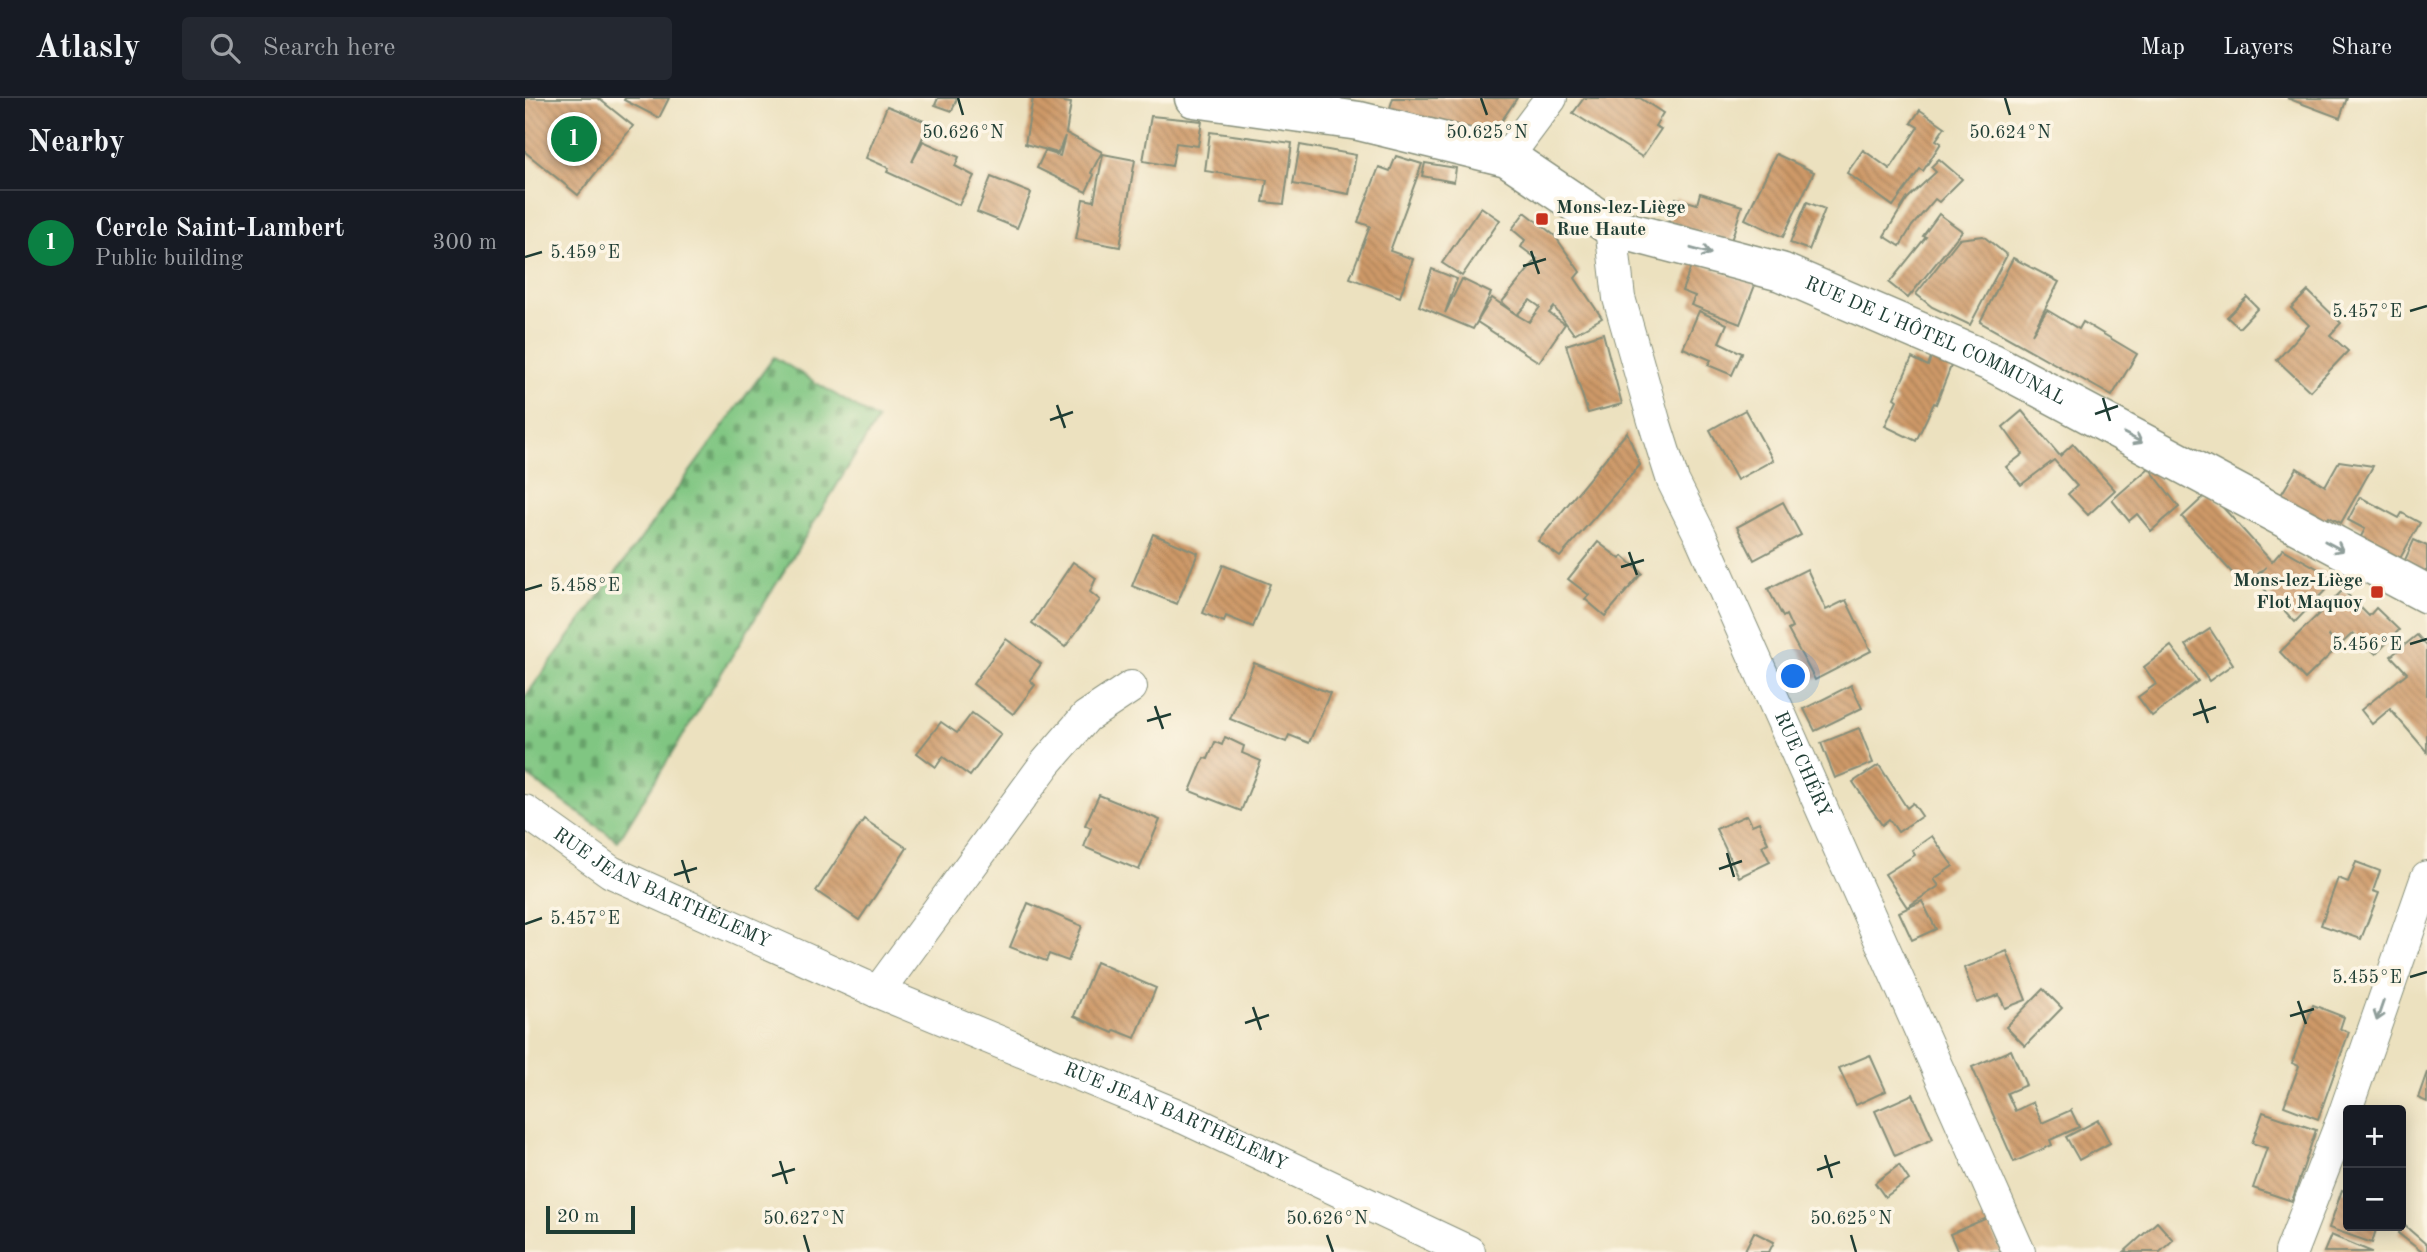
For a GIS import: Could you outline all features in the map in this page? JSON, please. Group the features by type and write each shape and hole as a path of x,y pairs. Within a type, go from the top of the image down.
{"street":[{"path":"1194,98 1364,109 1507,157 1551,98"},
{"name":"RUE DE L'HÔTEL COMMUNAL","path":"1507,157 1611,227 1781,272 1993,363 2427,594"},
{"name":"RUE CHÉRY","path":"1611,227 1619,298 1672,481 1701,537 2019,1252"},
{"path":"878,992 1046,763 1086,717 1131,687"},
{"name":"RUE JEAN BARTHÉLEMY","path":"525,811 611,872 878,992 1187,1119 1469,1252"},
{"path":"2291,1252 2343,1118 2427,877"}],"green space":[{"path":"774,357 877,420 618,841 525,774 525,697"}],"building":[{"path":"525,98 598,98 633,126 578,195 525,152"},
{"path":"669,98 659,118 624,100"},
{"path":"938,98 957,98 952,111 935,105"},
{"path":"1033,98 1071,103 1066,133 1102,152 1091,173 1094,175 1086,192 1037,168 1045,151 1060,156 1065,136 1058,153 1025,144"},
{"path":"1393,98 1517,98 1490,138 1389,111"},
{"path":"1584,98 1640,98 1663,113 1655,126 1661,129 1642,157 1573,113"},
{"path":"2287,98 2347,98 2340,118"},
{"path":"887,106 929,123 912,162 923,141 959,157 955,166 974,176 959,205 887,172 889,168 866,158"},
{"path":"1920,110 1945,127 1936,140 1941,143 1923,171 1920,169 1893,206 1847,173 1863,150 1890,169 1918,127 1911,123"},
{"path":"1151,116 1202,121 1198,146 1176,143 1172,166 1143,161"},
{"path":"1210,132 1292,143 1284,204 1263,202 1267,180 1205,171"},
{"path":"1300,145 1356,155 1349,194 1293,184"},
{"path":"1103,154 1135,160 1120,247 1076,239 1083,199 1094,201"},
{"path":"1776,154 1814,172 1783,237 1745,219"},
{"path":"1396,156 1422,164 1390,251 1413,259 1400,297 1350,278 1370,226 1358,222 1379,167 1390,171"},
{"path":"1939,159 1962,179 1939,202 1935,199 1912,226 1900,246 1884,236 1907,199 1936,172 1931,167"},
{"path":"1425,163 1456,168 1454,182 1422,176"},
{"path":"991,177 1031,193 1017,228 977,212"},
{"path":"1700,193 1742,206 1731,241 1668,222 1676,198 1697,204"},
{"path":"1807,202 1825,209 1809,250 1790,243"},
{"path":"1481,207 1500,220 1462,276 1442,263"},
{"path":"1525,212 1555,236 1580,272 1575,278 1602,318 1574,334 1554,307 1549,313 1565,324 1539,362 1477,322 1492,298 1517,315 1502,302 1537,259 1521,247 1525,240 1512,229","holes":["1530,300 1540,307 1529,322 1517,315"]},
{"path":"1939,214 1962,231 1908,298 1889,283 1926,237 1923,236"},
{"path":"1983,236 2007,255 1970,325 1932,307 1916,294 1959,239"},
{"path":"2013,258 2059,282 2032,334 2047,310 2079,329 2083,322 2137,354 2112,396 1980,322"},
{"path":"1693,261 1755,285 1740,324 1691,305 1695,296 1682,291"},
{"path":"1432,269 1457,279 1445,313 1462,279 1491,293 1473,329 1419,306"},
{"path":"2308,291 2341,323 2330,335 2348,351 2310,391 2277,360 2309,325 2291,308"},
{"path":"2247,297 2258,308 2239,328 2227,317"},
{"path":"1699,311 1727,324 1719,342 1742,353 1732,375 1708,365 1711,360 1683,348"},
{"path":"1603,333 1622,404 1588,413 1566,345"},
{"path":"1931,357 1951,366 1936,404 1934,403 1916,441 1885,426 1912,358 1928,366"},
{"path":"1745,410 1773,460 1737,480 1710,430"},
{"path":"2022,411 2060,456 2073,444 2115,490 2088,515 2068,494 2077,486 2054,460 2021,485 2006,467 2023,454 2003,427"},
{"path":"1627,432 1640,465 1560,557 1538,541"},
{"path":"2339,461 2373,466 2341,523 2329,517 2323,527 2278,500 2297,468 2325,486"},
{"path":"2149,468 2179,507 2151,531 2137,514 2129,521 2112,500"},
{"path":"2209,492 2272,562 2283,549 2336,579 2295,622 2255,579 2266,567 2244,586 2182,517"},
{"path":"2360,497 2399,518 2402,513 2420,523 2398,562 2359,540 2365,529 2348,520"},
{"path":"1783,502 1801,535 1754,560 1737,527"},
{"path":"1153,534 1198,553 1177,604 1132,586"},
{"path":"2414,540 2427,546 2427,573 2404,562"},
{"path":"1598,542 1620,559 1623,556 1642,573 1605,616 1585,599 1589,595 1568,579"},
{"path":"1073,562 1096,578 1090,592 1100,600 1065,647 1032,623"},
{"path":"1223,565 1270,584 1253,627 1226,616 1224,622 1203,613"},
{"path":"1807,569 1826,610 1846,600 1871,651 1815,680 1788,630 1792,628 1786,615 1783,617 1768,589"},
{"path":"2343,590 2369,616 2376,608 2399,630 2376,654 2353,633 2339,646 2328,635 2338,647 2305,679 2280,652"},
{"path":"2210,629 2233,664 2209,681 2186,645"},
{"path":"2417,635 2427,646 2427,752 2390,709 2372,724 2361,710 2407,673 2391,656"},
{"path":"1006,639 1041,664 1030,680 1035,685 1013,714 973,684"},
{"path":"2171,646 2198,681 2152,716 2138,697 2156,684 2144,667"},
{"path":"1254,663 1330,693 1309,743 1289,735 1286,742 1230,719"},
{"path":"1851,685 1862,708 1815,731 1804,709"},
{"path":"972,713 1001,734 970,776 943,757 936,767 917,753 941,722 957,733"},
{"path":"1859,728 1873,763 1835,778 1821,743"},
{"path":"1225,737 1244,746 1242,753 1261,761 1241,811 1190,791 1204,758 1208,759 1215,742 1222,745"},
{"path":"1879,765 1907,808 1913,803 1922,816 1898,832 1889,819 1882,825 1853,782"},
{"path":"1099,795 1160,820 1139,870 1084,847 1091,828 1085,825"},
{"path":"1747,815 1752,825 1759,822 1768,843 1762,846 1770,862 1739,877 1716,829"},
{"path":"864,819 907,848 859,920 816,891"},
{"path":"1932,836 1953,866 1934,879 1939,886 1907,907 1885,874 1915,855 1912,850"},
{"path":"2356,862 2380,871 2373,891 2379,893 2361,939 2321,925 2338,878 2348,882"},
{"path":"1922,901 1936,929 1912,940 1899,912"},
{"path":"1028,903 1082,926 1068,961 1049,954 1046,961 1010,947"},
{"path":"2007,951 2026,1000 2005,1008 1999,995 1977,1003 1964,968"},
{"path":"1096,962 1156,988 1135,1038 1115,1030 1113,1033 1074,1016"},
{"path":"2043,989 2062,1008 2025,1046 2006,1027"},
{"path":"2313,1005 2344,1017 2340,1029 2349,1032 2318,1119 2284,1106 2299,1066 2292,1063"},
{"path":"2011,1050 2026,1085 2007,1093 2015,1111 2033,1102 2042,1123 2071,1110 2079,1127 2050,1140 2052,1145 2014,1162 1972,1067"},
{"path":"1870,1055 1886,1091 1856,1105 1839,1068"},
{"path":"2427,1072 2427,1102 2418,1098"},
{"path":"1913,1094 1933,1139 1895,1156 1875,1111"},
{"path":"2263,1112 2316,1130 2292,1201 2253,1188 2267,1148 2252,1143"},
{"path":"2098,1120 2110,1143 2079,1160 2066,1137"},
{"path":"1899,1165 1909,1180 1885,1197 1875,1183"},
{"path":"2342,1190 2343,1231 2376,1231 2372,1243 2329,1228"},
{"path":"1987,1218 2001,1252 1958,1252 1950,1234"},
{"path":"2157,1222 2173,1240 2160,1252 2124,1252"},
{"path":"2406,1227 2427,1245 2427,1252 2422,1252 2398,1233 2406,1231"},
{"path":"1754,1232 1774,1242 1769,1252 1744,1252"},
{"path":"2331,1235 2372,1252 2324,1252"}],"place":[{"name":"Cercle Saint-Lambert","path":"574,139"},
{"name":"Mons-lez-Liège Rue Haute","path":"1542,219"},
{"name":"Mons-lez-Liège Flot Maquoy","path":"2377,592"}]}
